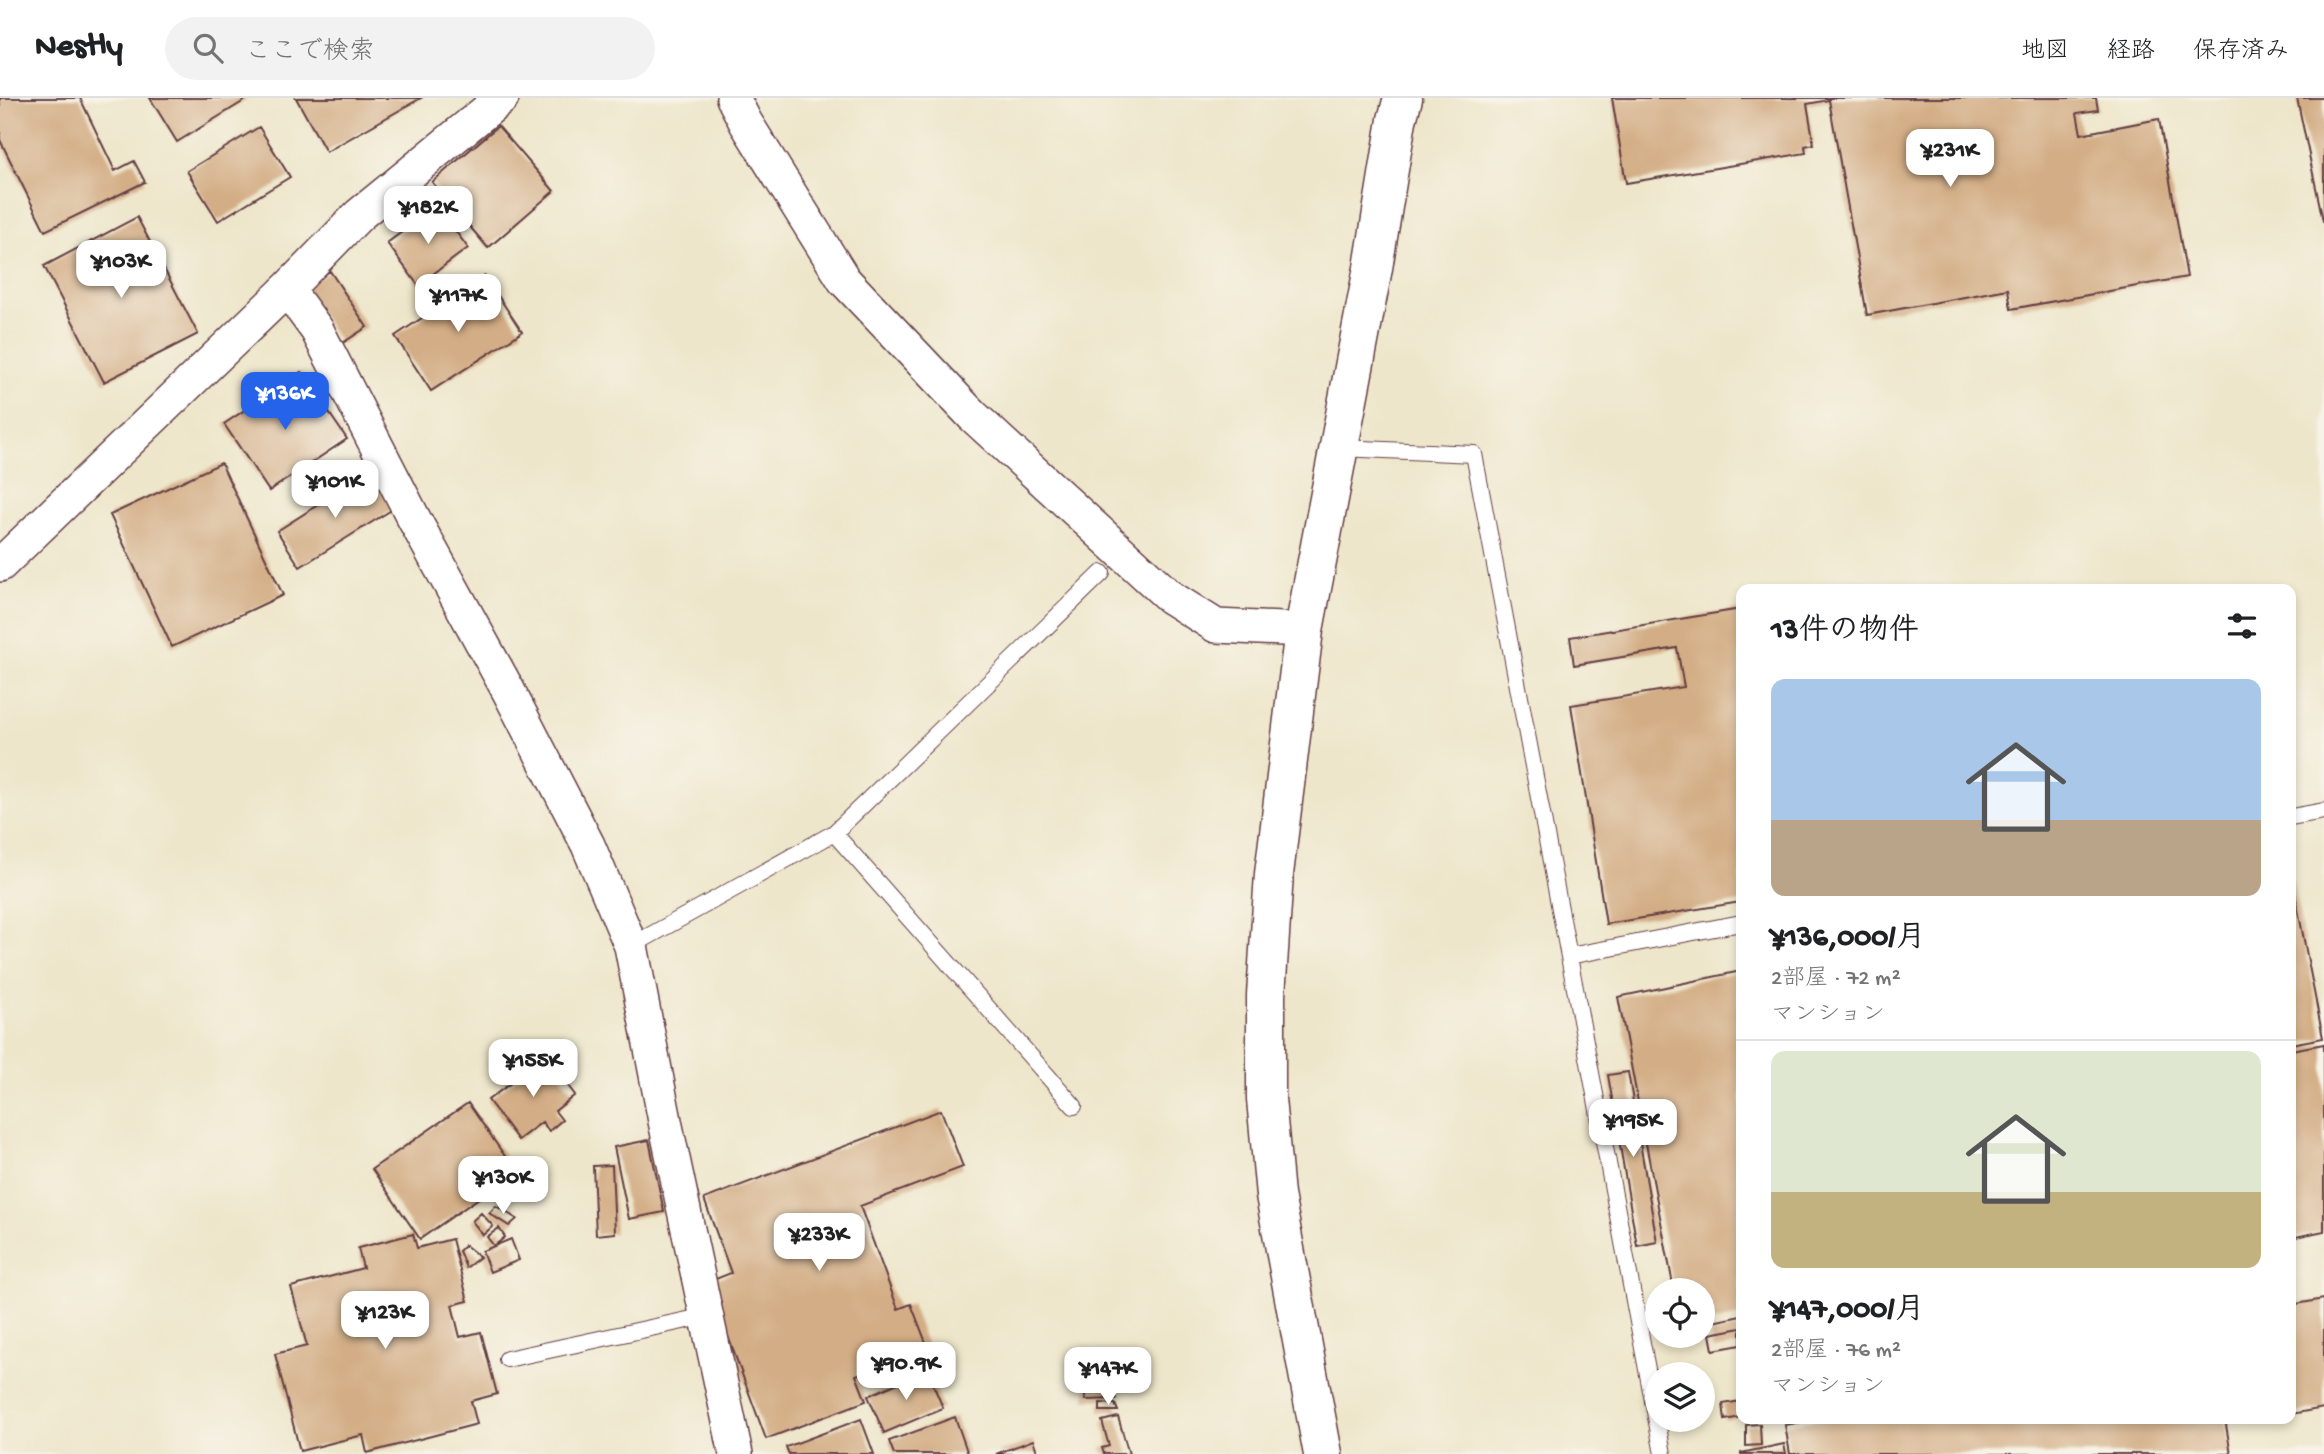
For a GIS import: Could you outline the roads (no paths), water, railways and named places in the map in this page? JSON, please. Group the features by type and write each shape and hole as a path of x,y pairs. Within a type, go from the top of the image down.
{"street":[{"path":"0,565 287,289 359,215 502,98"},
{"path":"733,98 746,124 844,280 972,415 1170,597 1216,626 1304,630"},
{"path":"1323,1454 1275,1195 1266,1099 1266,995 1274,874 1304,630 1403,98"},
{"path":"287,289 317,330 414,519 514,702 588,845 631,946 736,1454"}],"lane":[{"path":"1339,447 1474,454 1663,1454"},
{"path":"631,946 834,833 1102,573"},
{"path":"2296,816 2324,811"},
{"path":"834,833 1074,1106"},
{"path":"1569,956 1736,924"},
{"path":"507,1359 706,1315"}]}
